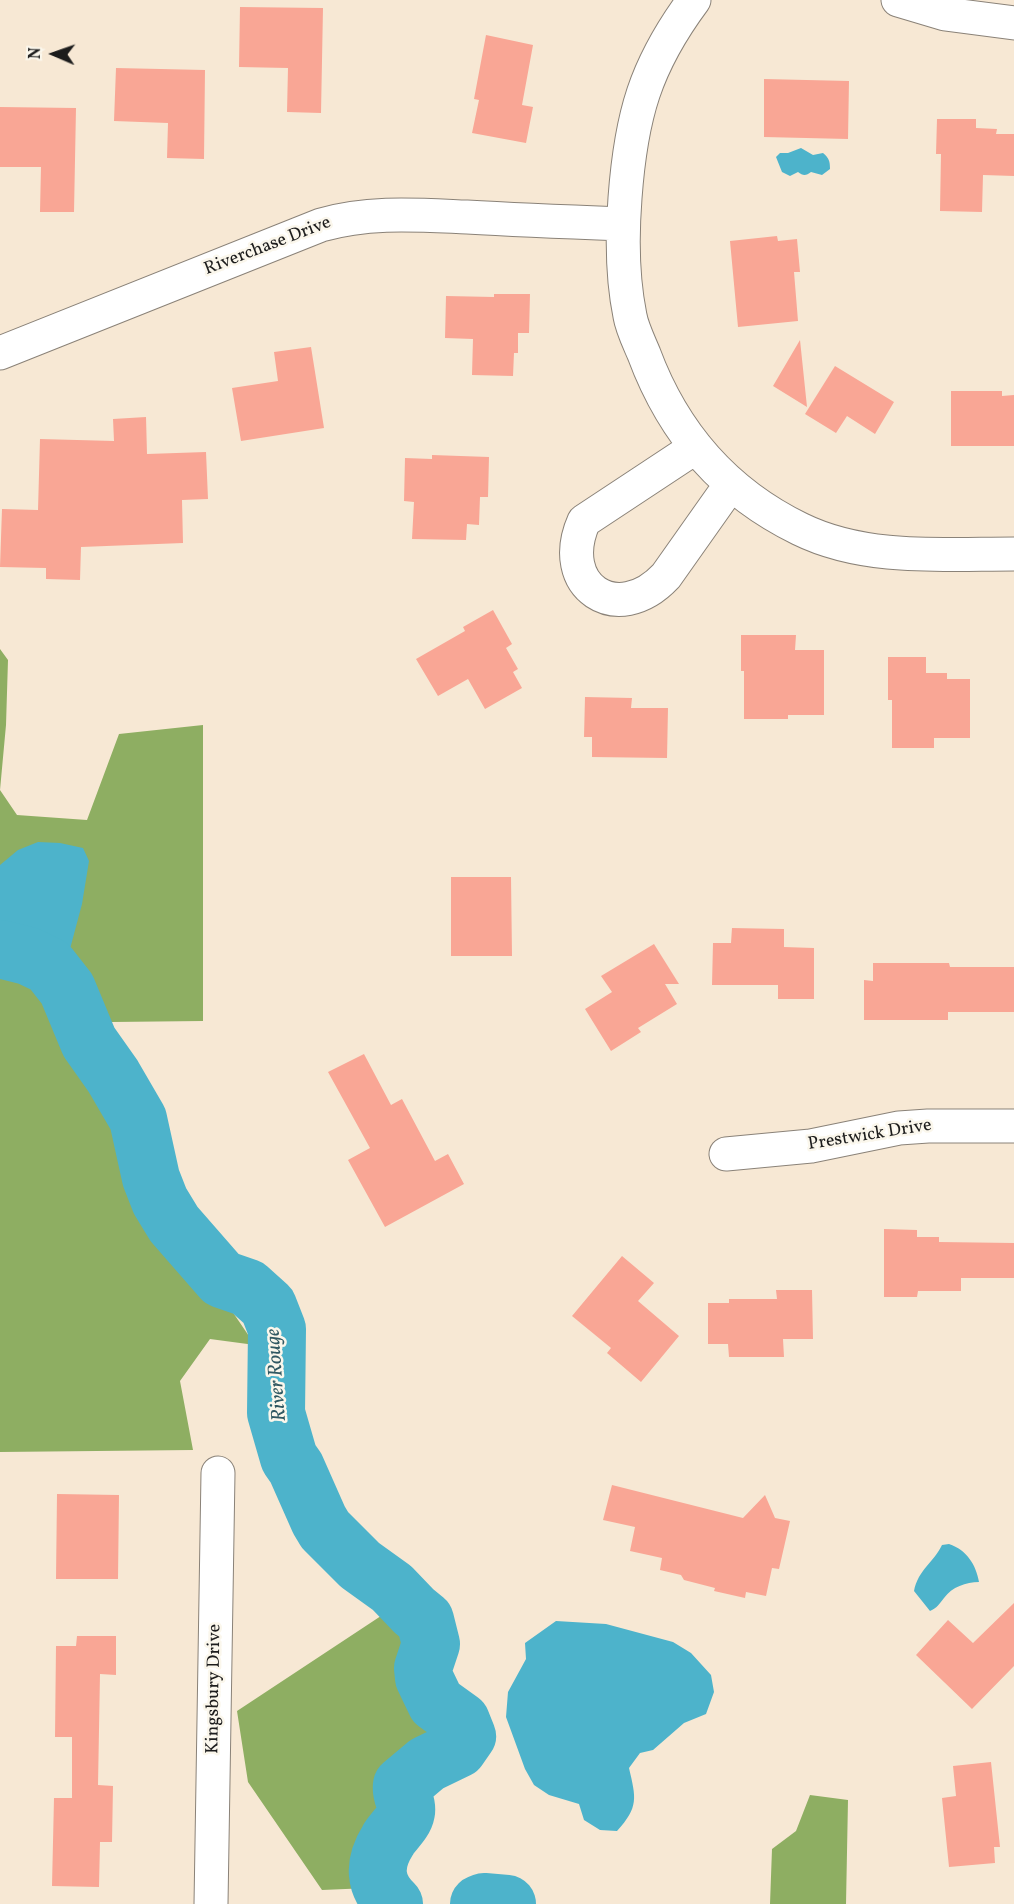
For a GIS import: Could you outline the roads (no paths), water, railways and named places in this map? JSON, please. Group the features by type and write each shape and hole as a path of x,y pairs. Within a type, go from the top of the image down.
{"street":[{"path":"694,0 675,26 653,64 641,95 632,132 623,224 623,263 630,317 663,399 696,447 731,484 754,503 800,530 848,547 914,553 1014,554"},
{"path":"898,0 945,14 1014,23"},
{"name":"Riverchase Drive","path":"0,353 343,218 412,215 623,224"},
{"path":"696,447 584,520 577,536 575,555 586,584 596,593 618,600 638,597 656,587 731,484"},
{"name":"Prestwick Drive","path":"726,1154 811,1146 899,1128 1014,1125"},
{"name":"Kingsbury Drive","path":"211,1904 218,1473"}],"water":[{"path":"801,148 813,155 823,153 829,160 830,169 822,175 811,172 803,175 798,172 790,176 782,172 776,157 780,153 788,153"},
{"path":"38,842 60,843 83,848 89,861 82,904 70,949 71,962 49,988 32,978 0,975 0,865 18,850"},
{"path":"949,1544 961,1550 970,1559 979,1582 955,1588 930,1611 914,1591 919,1577 942,1545"},
{"path":"556,1621 606,1624 673,1642 691,1653 711,1675 714,1692 706,1714 684,1723 653,1750 640,1753 629,1768 634,1802 629,1815 617,1831 600,1830 584,1820 579,1804 549,1795 534,1785 525,1769 506,1717 508,1692 526,1659 525,1643"}],"waterway":[{"name":"River Rouge","path":"0,949 28,956 49,966 67,989 89,1042 113,1076 138,1119 151,1178 160,1201 174,1224 222,1279 248,1288 268,1306 277,1329 276,1413 289,1458 325,1530 360,1565 392,1588 425,1620 431,1644 423,1668 424,1678 436,1703 461,1721 467,1736 458,1749 427,1764 402,1785 406,1805 405,1816 383,1849 378,1866 379,1882 387,1897 394,1904"},
{"name":"River Rouge","path":"479,1904 484,1902 507,1904"}]}
